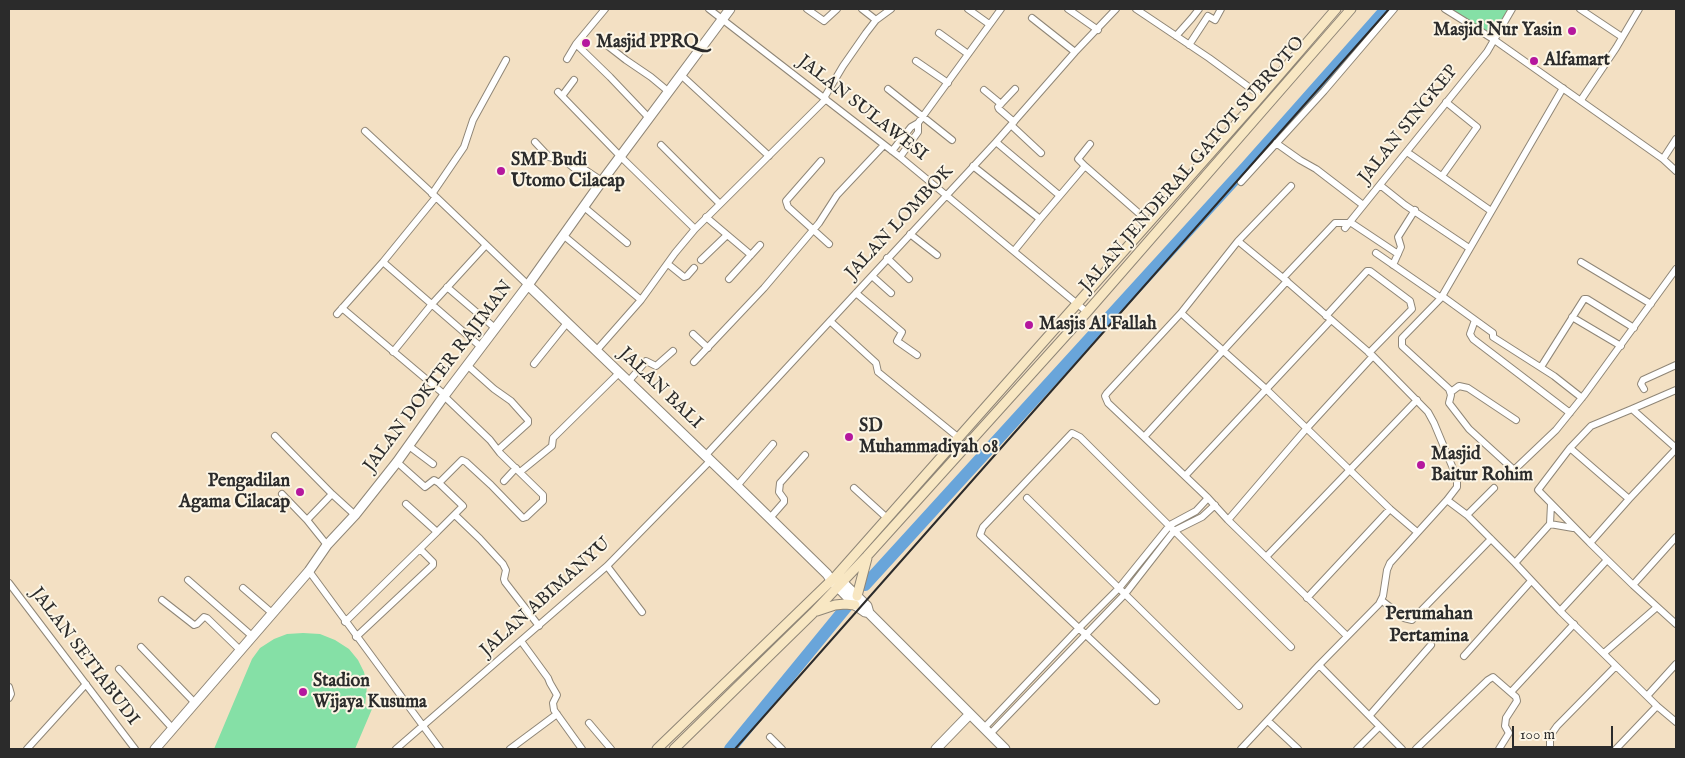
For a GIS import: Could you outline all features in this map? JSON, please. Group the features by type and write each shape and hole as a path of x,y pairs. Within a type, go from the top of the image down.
{"main road":[{"name":"JALAN JENDERAL GATOT SUBROTO","path":"835,580 887,518 1336,9"},
{"name":"JALAN JENDERAL GATOT SUBROTO","path":"835,580 868,556 1086,312 1351,9"},
{"path":"813,613 835,605 856,601 868,556"},
{"path":"674,749 813,613 835,580"},
{"path":"657,749 835,580"},
{"path":"674,734 681,742"}],"street":[{"path":"567,58 604,9"},
{"name":"JALAN SULAWESI","path":"709,9 900,157 1086,312"},
{"name":"JALAN DOKTER RAJIMAN","path":"155,749 309,572 327,545 398,462 444,396 528,285 730,9"},
{"path":"807,9 824,22 837,9"},
{"path":"862,9 876,20"},
{"path":"596,351 641,300 695,229 825,99 843,66 876,20 891,9"},
{"path":"968,9 989,24"},
{"path":"892,151 911,127 923,117 1000,9"},
{"path":"1068,9 1098,30"},
{"path":"1136,9 1261,96"},
{"path":"1176,36 1199,9"},
{"path":"1189,45 1208,16 1214,20 1221,9"},
{"path":"1241,182 1324,91 1394,9"},
{"path":"1445,9 1493,38 1676,170"},
{"name":"JALAN SINGKEP","path":"1348,224 1487,52 1493,38 1512,9"},
{"path":"1580,9 1622,37"},
{"path":"1581,100 1639,9"},
{"name":"JALAN LOMBOK","path":"708,459 830,321 1013,124 1114,10"},
{"path":"1032,18 1075,52"},
{"path":"939,33 968,54"},
{"path":"576,44 649,118"},
{"path":"608,46 670,92"},
{"path":"439,483 462,460 524,518 544,498 484,433 444,396 393,352 339,311 383,262 434,196 464,147 473,120 506,60"},
{"path":"916,61 948,83"},
{"path":"680,76 769,156"},
{"path":"574,80 560,94 695,229"},
{"path":"1451,392 1406,351 1401,343 1402,338 1441,297 1563,88"},
{"path":"1015,89 998,107 1041,153"},
{"path":"888,90 952,140"},
{"path":"984,90 1001,104"},
{"path":"1442,176 1477,127 1446,102"},
{"path":"900,157 918,132 918,123"},
{"name":"JALAN BALI","path":"365,131 835,580 865,612 869,613 1005,749"},
{"path":"1663,159 1676,139"},
{"path":"535,142 549,157 565,161 575,169 584,169 602,182"},
{"path":"996,142 1059,195"},
{"path":"1276,143 1316,170 1363,206"},
{"path":"1090,144 1078,159 1150,222"},
{"path":"661,145 720,204"},
{"path":"694,362 764,288 814,229 837,195 884,145"},
{"path":"1406,152 1491,211"},
{"path":"821,161 786,201 788,207 829,244"},
{"path":"973,166 1040,219"},
{"path":"1014,251 1085,166"},
{"path":"1291,186 1238,241 1181,313 1105,396 1108,403 1208,498 1228,520 1347,636"},
{"path":"1380,186 1470,248"},
{"path":"584,207 627,243"},
{"path":"1393,265 1401,247 1398,236 1415,210"},
{"path":"706,218 751,255"},
{"path":"1144,437 1335,223 1348,224 1398,254"},
{"path":"910,234 937,255"},
{"path":"563,235 641,300"},
{"path":"700,260 727,235"},
{"path":"1238,241 1285,279 1371,355 1417,400 1428,412 1434,423 1457,478 1457,487 1447,500 1390,563 1381,600 1241,749"},
{"path":"729,279 760,244"},
{"path":"393,352 432,304 486,245"},
{"path":"1376,253 1475,320 1493,333 1493,337 1541,367 1582,398"},
{"path":"888,258 909,279"},
{"path":"383,262 481,347"},
{"path":"1581,262 1651,304"},
{"path":"668,264 684,277 694,268"},
{"path":"1516,420 1468,388 1459,386 1451,392 1449,403 1468,429 1514,470 1556,430 1570,413 1676,269"},
{"path":"1185,476 1266,389 1367,271 1370,271 1410,301 1412,309 1228,520"},
{"path":"872,276 891,292"},
{"path":"448,287 495,328"},
{"path":"856,293 902,332 897,341 917,355"},
{"path":"1541,367 1586,298 1634,328"},
{"path":"1181,313 1266,389 1390,509 1417,532"},
{"path":"1572,317 1621,346"},
{"path":"1475,320 1470,334 1473,339 1570,413"},
{"path":"830,321 876,363 878,372 959,438"},
{"path":"534,364 567,323"},
{"path":"693,334 708,348"},
{"path":"628,382 646,361 656,366 672,351"},
{"path":"467,365 510,401 528,420 498,450"},
{"path":"1644,389 1641,384 1643,380 1676,365"},
{"path":"504,481 552,446 553,438 619,373"},
{"path":"1676,390 1591,426 1570,448 1538,488 1539,493 1574,528 1676,624"},
{"path":"1266,557 1417,400"},
{"path":"1590,543 1676,448 1632,409"},
{"path":"1156,701 981,537 982,527 1072,433 1080,437 1291,648"},
{"path":"275,436 354,515"},
{"path":"737,486 773,444"},
{"path":"409,446 433,464"},
{"path":"1570,448 1629,499"},
{"path":"770,518 784,502 779,492 780,483 805,455"},
{"name":"JALAN ABIMANYU","path":"396,749 607,566 708,459"},
{"path":"344,622 463,507 439,483 434,480 425,487 398,462"},
{"path":"854,488 887,518"},
{"path":"1467,515 1494,488"},
{"path":"282,494 307,520 327,545"},
{"path":"307,520 332,494"},
{"path":"1027,498 1239,706"},
{"path":"987,731 1036,672 1119,588 1172,528 1196,511 1208,498"},
{"path":"1447,500 1467,515 1560,611 1657,706 1676,722"},
{"path":"406,504 436,532"},
{"path":"1515,563 1550,524 1551,504"},
{"path":"987,731 1043,679 1125,594 1172,528 1202,517 1214,505"},
{"path":"1307,598 1390,509"},
{"path":"454,515 503,564 506,570 504,581 539,626"},
{"path":"1550,524 1574,528"},
{"path":"1633,585 1676,537"},
{"path":"1381,600 1404,618 1412,620 1491,539"},
{"path":"356,637 433,565 433,562 420,549"},
{"path":"1560,611 1607,560"},
{"path":"607,566 642,612"},
{"path":"309,572 344,622 424,725 440,749"},
{"path":"188,580 252,636"},
{"path":"1464,656 1531,581"},
{"name":"JALAN SETIABUDI","path":"9,583 135,749"},
{"path":"243,588 272,613"},
{"path":"162,600 194,625 202,618 207,618 240,650"},
{"path":"1604,653 1657,607"},
{"path":"1511,692 1574,624"},
{"path":"521,642 548,678 557,695 552,706 555,716 582,749"},
{"path":"1370,716 1431,645"},
{"path":"141,647 195,703"},
{"path":"1647,696 1676,664"},
{"path":"1318,665 1402,749"},
{"path":"1550,749 1550,736 1557,726 1616,666"},
{"path":"119,669 173,729"},
{"path":"1036,672 1043,679"},
{"path":"1416,749 1491,678 1497,679 1518,701 1506,718 1505,726 1509,733 1499,749"},
{"path":"27,749 86,684"},
{"path":"9,687 11,694 9,698"},
{"path":"1616,749 1657,706"},
{"path":"936,749 969,715"},
{"path":"510,749 555,716"},
{"path":"1268,720 1298,749"},
{"path":"589,723 611,749"},
{"path":"1357,749 1379,727"},
{"path":"770,737 782,749"}],"green space":[{"path":"1444,9 1512,9 1493,39"},
{"name":"Stadion Wijaya Kusuma","path":"287,634 320,634 335,640 349,649 358,660 364,672 367,686 365,706 372,709 355,749 214,749 252,659 260,648 274,639"}],"waterway":[{"path":"865,585 1246,167 1386,9"},
{"path":"730,749 848,605"}],"railway":[{"path":"735,749 1389,9"}],"place":[{"name":"Masjid Nur Yasin","path":"1572,31"},
{"name":"Masjid PPRQ","path":"586,43"},
{"name":"Alfamart","path":"1534,61"},
{"name":"SMP Budi Utomo Cilacap","path":"501,171"},
{"name":"Masjis Al Fallah","path":"1029,325"},
{"name":"SD Muhammadiyah 08","path":"849,437"},
{"name":"Masjid Baitur Rohim","path":"1421,465"},
{"name":"Pengadilan Agama Cilacap","path":"300,492"},
{"name":"Stadion Wijaya Kusuma","path":"303,692"}],"district":[{"name":"Perumahan Pertamina","path":"1429,626"}]}
